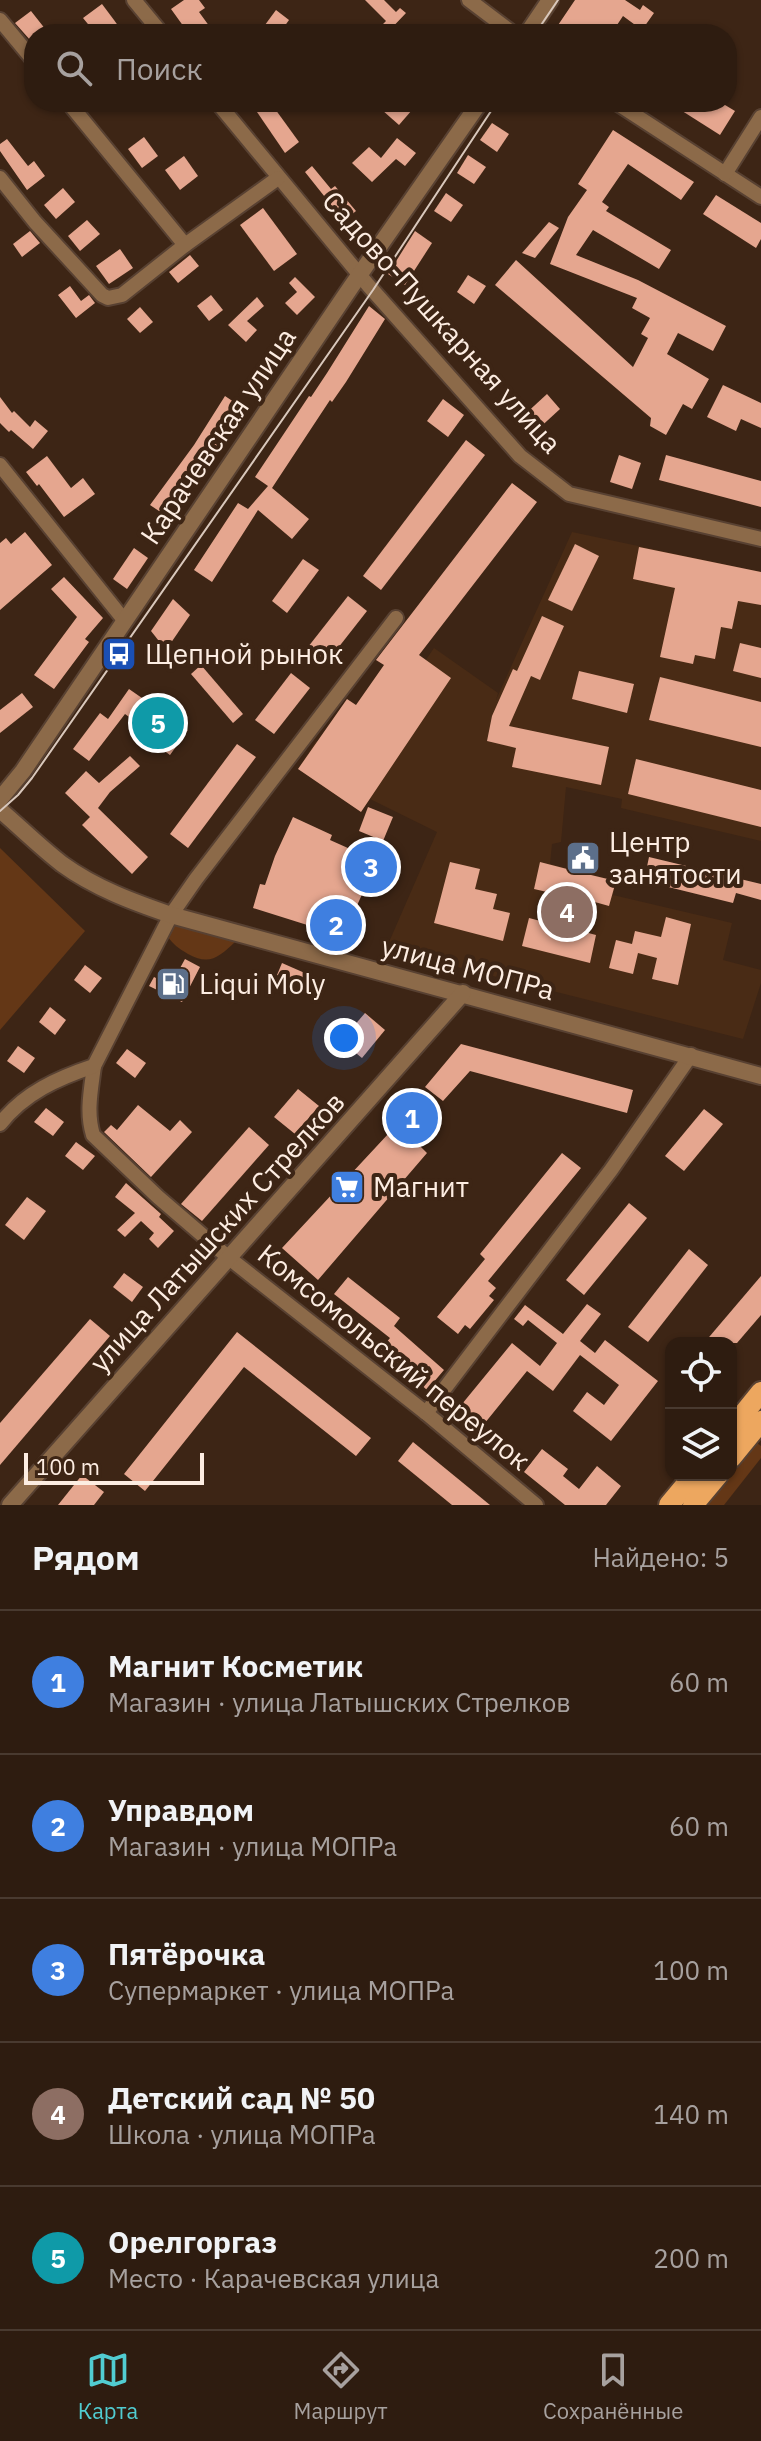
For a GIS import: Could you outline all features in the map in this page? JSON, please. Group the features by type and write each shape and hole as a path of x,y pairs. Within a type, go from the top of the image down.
{"main road":[{"path":"737,1422 761,1392"},
{"path":"737,1451 761,1421"},
{"path":"669,1505 689,1481"},
{"path":"693,1505 713,1481"}],"street":[{"path":"134,0 154,24"},
{"path":"469,0 501,24"},
{"path":"534,24 550,0"},
{"path":"0,20 24,49"},
{"path":"76,112 185,245"},
{"name":"Садово-Пушкарная улица","path":"225,112 360,275 520,456 569,494 761,539"},
{"name":"Карачевская улица","path":"0,799 23,771 473,112"},
{"path":"630,112 761,197"},
{"path":"725,174 761,117"},
{"path":"0,178 45,232 108,298 122,295 278,178"},
{"path":"0,465 124,620"},
{"path":"0,1124 10,1111 39,1089 66,1075 94,1066 171,915 396,618"},
{"name":"улица МОПРа","path":"0,810 64,865 97,885 171,915 761,1076"},
{"name":"улица Латышских Стрелков","path":"10,1505 463,993"},
{"path":"426,1413 611,1170 691,1055"},
{"name":"Комсомольский переулок","path":"94,1066 89,1109 93,1135 229,1258 426,1413 536,1505"}],"shaded area":[{"path":"572,532 761,572 761,841 621,808 622,799 566,787 561,842 552,844 550,864 616,881 613,895 732,923 723,960 761,970 761,983 743,1039 386,949 437,832 370,799 361,812 298,769 316,741 353,766 434,648 498,693 496,700"},
{"path":"0,848 85,931 0,1030"},
{"path":"173,924 236,941 214,958 196,958 167,936"},
{"path":"757,1443 761,1446 761,1458 724,1505 708,1505 727,1481 737,1481 737,1468"}],"building":[{"path":"184,0 199,0 205,8 199,12 208,24 182,24 171,9"},
{"path":"365,0 384,0 396,12 400,8 406,13 396,24 383,24 386,21"},
{"path":"575,0 625,0 640,10 643,5 654,13 646,24 634,24 623,16 618,24 559,24"},
{"path":"102,4 117,24 88,24 83,18"},
{"path":"276,10 289,20 286,24 266,24"},
{"path":"31,11 41,24 24,24 24,33 15,23"},
{"path":"257,112 277,112 299,142 285,153"},
{"path":"384,112 410,112 399,125"},
{"path":"684,112 734,112 720,135"},
{"path":"492,123 509,134 497,152 480,140"},
{"path":"613,130 694,182 681,200 628,164 602,202 609,207 606,211 671,250 659,269 593,230 576,255 638,280 726,326 713,351 678,333 667,354 709,379 692,409 683,404 666,435 650,426 651,418 495,285 516,260 633,367 648,338 641,334 650,318 632,308 637,298 550,264 568,217 587,190 578,184"},
{"path":"144,137 158,156 142,168 128,149"},
{"path":"397,138 416,153 405,166 396,159 372,182 352,163 369,147 381,158"},
{"path":"7,139 28,166 34,161 45,176 27,190 0,151 0,144"},
{"path":"468,155 486,167 474,184 457,173"},
{"path":"184,156 198,176 180,190 165,170"},
{"path":"312,166 331,189 335,186 356,211 344,221 305,172"},
{"path":"63,188 75,202 56,219 44,205"},
{"path":"446,193 463,205 451,222 434,211"},
{"path":"716,195 761,223 761,239 756,248 703,214"},
{"path":"263,208 297,254 274,271 240,225"},
{"path":"87,220 100,234 80,251 68,236"},
{"path":"549,222 559,228 535,258 522,253"},
{"path":"30,231 40,243 22,257 13,244"},
{"path":"415,231 432,243 405,285 388,274"},
{"path":"120,249 133,268 109,284 96,266"},
{"path":"190,255 199,266 178,283 169,272"},
{"path":"468,275 486,286 474,304 457,292"},
{"path":"295,277 315,297 297,315 285,303 297,292 289,283"},
{"path":"70,286 81,301 89,295 95,303 76,318 58,295"},
{"path":"211,295 223,310 209,321 197,306"},
{"path":"257,297 264,306 247,321 257,330 246,342 228,325"},
{"path":"369,306 385,319 346,382 332,402 330,400 272,488 309,519 292,539 258,510 212,582 194,570 238,503 248,509 268,486 255,477"},
{"path":"140,307 153,322 140,333 127,319"},
{"path":"723,385 761,403 761,428 741,419 736,431 707,417"},
{"path":"547,394 560,409 535,432 522,417"},
{"path":"225,396 246,410 171,519 150,505"},
{"path":"0,397 12,413 14,411 30,427 35,420 48,431 33,449 0,423"},
{"path":"443,399 464,415 448,437 427,421"},
{"path":"466,440 485,455 381,590 363,576"},
{"path":"619,455 641,463 632,489 610,482"},
{"path":"666,455 761,481 761,507 659,480"},
{"path":"47,456 71,488 83,478 95,494 64,517 26,472"},
{"path":"512,483 537,502 419,655 451,678 361,812 298,769 347,699 356,705 384,665 376,660"},
{"path":"25,532 52,565 0,610 0,543 6,538 11,544"},
{"path":"575,544 599,556 572,611 548,600"},
{"path":"639,547 761,572 761,605 738,601 732,629 721,627 715,659 695,655 693,664 660,657 675,588 633,579"},
{"path":"134,548 148,558 127,589 113,579"},
{"path":"303,559 319,570 287,613 272,601"},
{"path":"64,577 103,618 85,639 89,642 54,689 34,675 77,617 51,589"},
{"path":"348,596 367,611 327,662 308,647"},
{"path":"173,599 190,615 166,650 151,631"},
{"path":"542,616 564,626 540,680 531,676 509,726 609,747 601,785 512,767 516,748 487,741 492,716"},
{"path":"740,643 761,648 761,678 733,671"},
{"path":"201,665 243,714 233,723 191,674"},
{"path":"579,671 634,684 627,713 572,699"},
{"path":"291,673 310,688 274,734 255,720"},
{"path":"660,677 761,702 761,747 649,720"},
{"path":"129,689 188,730 170,755 149,740 153,734 125,714 89,761 73,749 100,713 108,719"},
{"path":"22,693 33,707 0,733 0,710"},
{"path":"237,744 256,757 188,848 170,834"},
{"path":"130,756 140,766 110,792 98,808 148,857 132,874 82,825 90,817 65,793 86,771 99,783"},
{"path":"636,759 761,790 761,827 628,794"},
{"path":"368,807 393,817 383,841 359,831"},
{"path":"293,817 332,835 330,840 377,861 355,910 347,907 339,935 253,908 260,884 265,885"},
{"path":"573,842 597,848 591,875 616,881 609,906 584,899 577,930 596,935 590,963 522,946 529,918 552,924 560,895 534,889 540,862 567,869"},
{"path":"649,857 761,884 761,900 736,893 733,903 644,881"},
{"path":"450,862 480,869 475,889 497,894 493,909 510,913 503,941 434,923"},
{"path":"666,917 691,924 678,985 652,979 657,958 638,953 633,974 609,968 616,940 632,944 635,931 661,937"},
{"path":"185,959 200,967 182,1002 149,986 161,972 174,979"},
{"path":"282,963 307,974 302,986 277,975"},
{"path":"85,965 102,978 90,993 74,980"},
{"path":"50,1007 66,1020 55,1035 39,1022"},
{"path":"365,1013 385,1030 362,1058 341,1041"},
{"path":"461,1044 633,1090 627,1113 470,1071 443,1101 425,1087"},
{"path":"18,1046 35,1058 24,1073 7,1061"},
{"path":"127,1049 146,1063 135,1078 116,1063"},
{"path":"298,1089 319,1106 295,1134 274,1117"},
{"path":"416,1104 439,1123 420,1146 427,1153 318,1280 282,1248"},
{"path":"138,1105 170,1131 180,1120 192,1132 151,1177 104,1132 111,1125 117,1130"},
{"path":"46,1108 64,1122 53,1136 34,1122"},
{"path":"704,1109 723,1124 684,1171 665,1156"},
{"path":"249,1127 269,1145 202,1221 181,1204"},
{"path":"76,1142 95,1156 83,1170 65,1156"},
{"path":"562,1153 581,1168 488,1281 496,1288 489,1296 494,1300 470,1329 465,1325 458,1334 437,1317 485,1259 480,1254"},
{"path":"126,1183 161,1214 159,1217 174,1231 158,1248 149,1239 154,1233 141,1221 125,1237 117,1230 135,1213 115,1197"},
{"path":"27,1197 46,1211 24,1240 5,1225"},
{"path":"629,1203 647,1218 584,1295 566,1280"},
{"path":"689,1249 708,1265 648,1342 628,1327"},
{"path":"124,1273 143,1287 132,1302 113,1287"},
{"path":"761,1276 761,1315 737,1343 737,1337 709,1337"},
{"path":"348,1277 400,1318 394,1326 444,1370 427,1390 381,1349 390,1338 334,1294"},
{"path":"587,1304 601,1314 580,1341 595,1353 605,1340 658,1381 611,1441 573,1411 587,1392 604,1405 619,1385 580,1355 553,1391 527,1371 476,1434 453,1415 512,1343 540,1366 557,1343 528,1320 523,1326 514,1319 525,1305 563,1334"},
{"path":"90,1319 110,1336 0,1465 0,1423"},
{"path":"237,1332 371,1438 356,1456 244,1367 145,1491 124,1474"},
{"path":"413,1442 490,1505 452,1505 398,1461"},
{"path":"542,1449 568,1469 563,1476 579,1489 597,1466 621,1486 606,1505 565,1505 524,1472"},
{"path":"82,1475 104,1492 94,1505 58,1505"}],"tram line":[{"path":"542,24 558,0"},
{"path":"0,811 32,778 373,290 490,112"}],"place":[{"name":"Щепной рынок","path":"119,654"},
{"name":"Орелгоргаз","path":"158,723"},
{"name":"Центр занятости","path":"583,858"},
{"name":"Пятёрочка","path":"371,867"},
{"name":"Детский сад № 50","path":"567,912"},
{"name":"Управдом","path":"336,925"},
{"name":"Liqui Moly","path":"173,984"},
{"name":"Магнит Косметик","path":"412,1118"},
{"name":"Магнит","path":"347,1187"}]}
